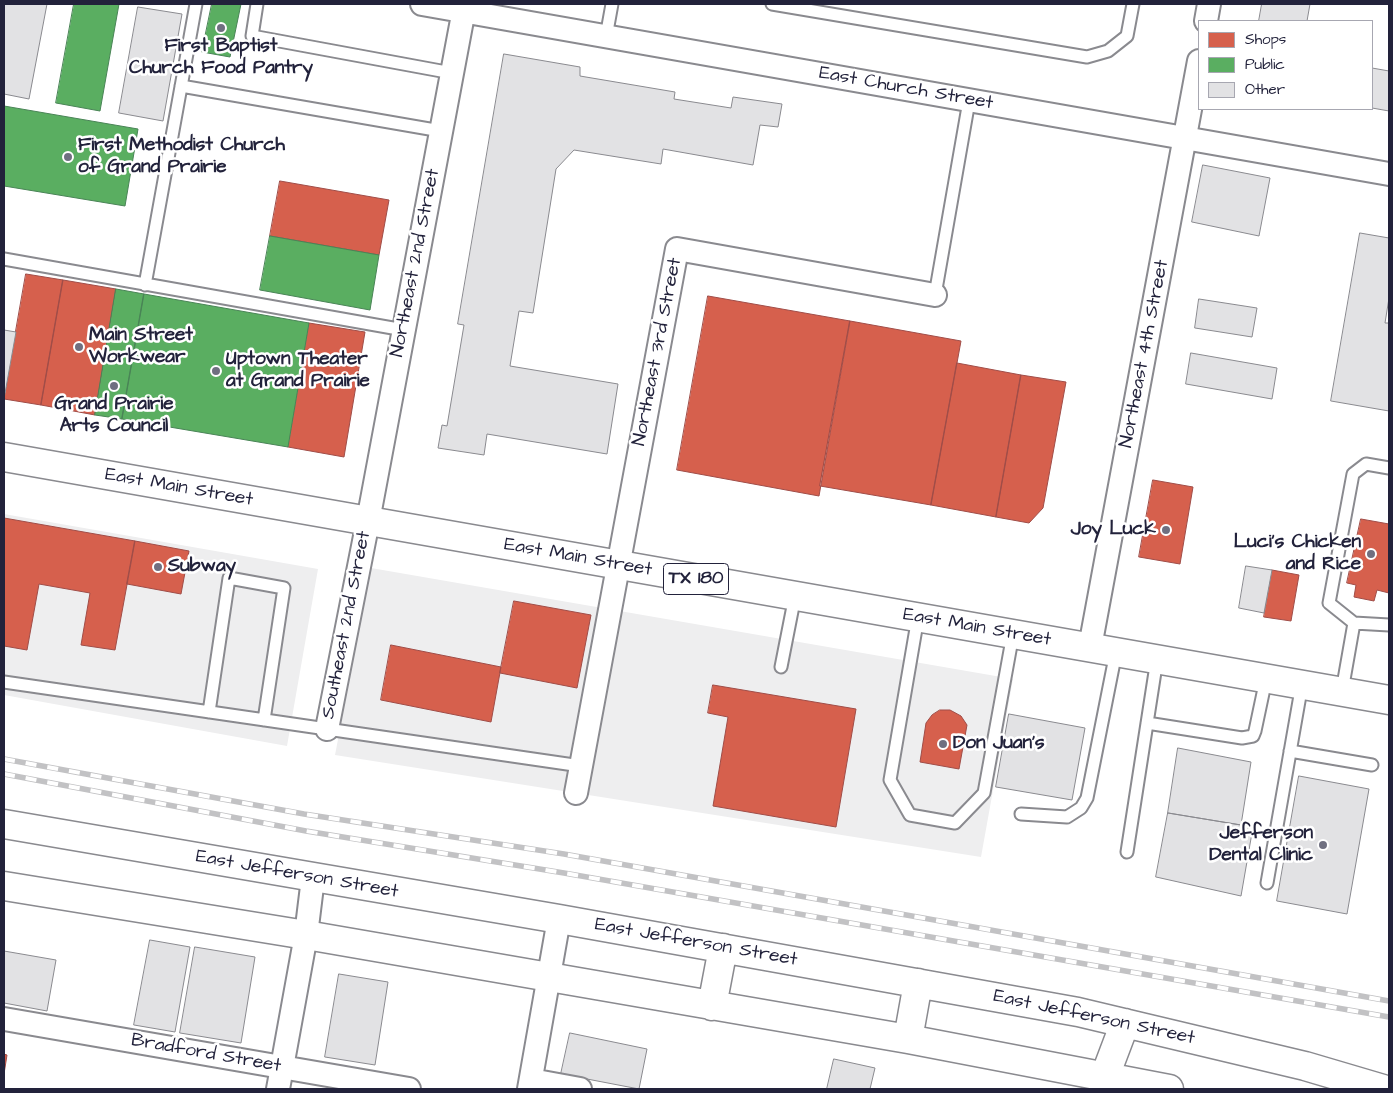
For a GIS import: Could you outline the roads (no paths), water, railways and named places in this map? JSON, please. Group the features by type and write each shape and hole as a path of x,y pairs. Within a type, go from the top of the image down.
{"main road":[{"name":"East Main Street","path":"4,457 1389,700"},
{"name":"East Jefferson Street","path":"4,824 559,919 1078,1012 1305,1066 1384,1089"},
{"path":"4,886 306,935 908,1039 1169,1089"},
{"path":"712,1006 723,948"},
{"path":"908,1039 918,983"},
{"path":"1105,1076 1125,1023"}],"street":[{"name":"East Church Street","path":"422,4 464,8 606,37 1389,174"},
{"path":"1206,20 1209,4"},
{"name":"Northeast 2nd Street","path":"368,521 464,8"},
{"name":"Northeast 4th Street","path":"1103,650 1198,66"},
{"name":"Northeast 3rd Street","path":"618,565 677,249 935,295"},
{"name":"Southeast 2nd Street","path":"327,729 368,521"},
{"path":"576,793 618,565"},
{"path":"280,1078 306,935 313,878"},
{"path":"559,919 530,1085 580,1089"},
{"name":"Bradford Street","path":"4,1019 280,1078 409,1089"}],"lane":[{"path":"145,285 196,4"},
{"path":"257,4 252,36 452,73"},
{"path":"606,37 612,4"},
{"path":"772,4 1087,57 1108,51 1127,36 1133,4"},
{"path":"181,86 441,131"},
{"path":"935,295 969,100"},
{"path":"4,259 404,330"},
{"path":"1389,468 1366,464 1353,474 1329,603 1354,623 1389,625"},
{"path":"209,712 229,578 284,588 264,720"},
{"path":"781,667 795,596"},
{"path":"918,618 890,780 910,815 955,823 984,792 1013,634"},
{"path":"1342,691 1354,623"},
{"path":"1021,814 1067,817 1081,808 1087,798 1103,650"},
{"path":"1127,852 1157,659"},
{"path":"1147,723 1242,738 1252,736 1255,731 1266,678"},
{"path":"4,682 581,766"},
{"path":"1266,883 1302,684"},
{"path":"1290,751 1372,765"}],"railway":[{"path":"4,759 304,814 564,854 1389,1001"},
{"path":"4,774 306,831 564,873 1389,1017"}],"place":[{"name":"First Baptist Church Food Pantry","path":"221,28"},
{"name":"First Methodist Church of Grand Prairie","path":"68,157"},
{"name":"Main Street Workwear","path":"79,347"},
{"name":"Uptown Theater at Grand Prairie","path":"216,371"},
{"name":"Grand Prairie Arts Council","path":"114,386"},
{"name":"Joy Luck","path":"1166,530"},
{"name":"Luci's Chicken and Rice","path":"1371,554"},
{"name":"Subway","path":"158,567"},
{"name":"Don Juan's","path":"943,744"},
{"name":"Jefferson Dental Clinic","path":"1323,845"}]}
